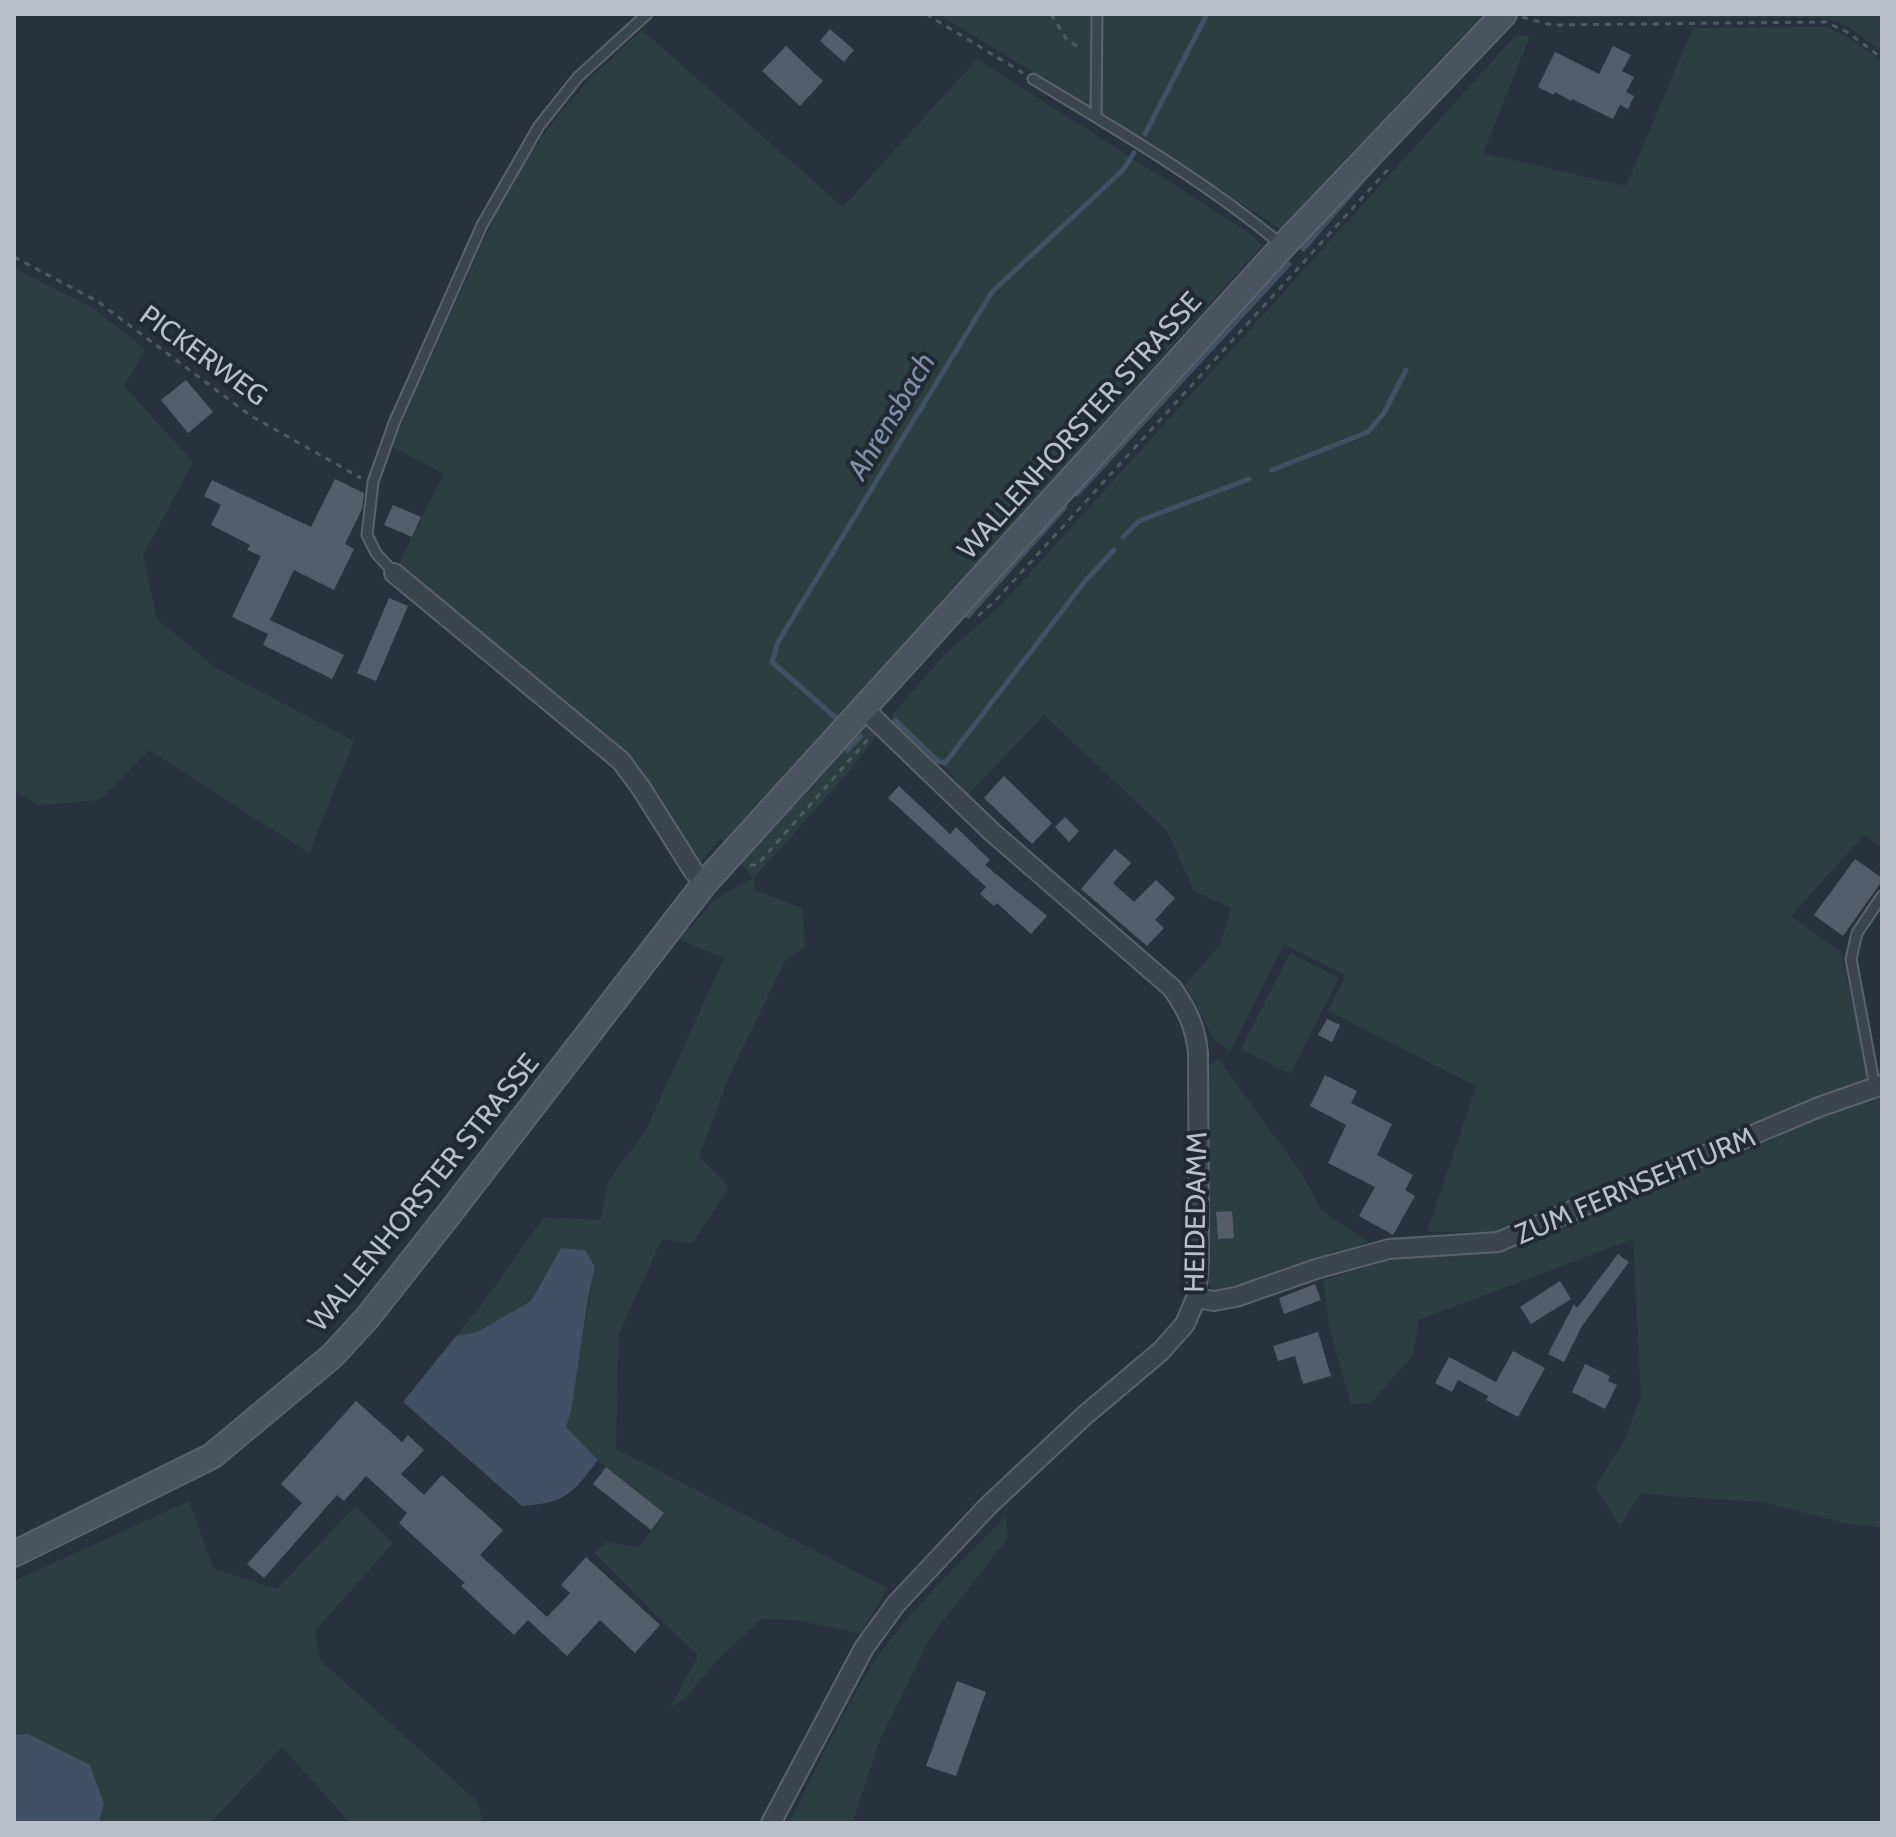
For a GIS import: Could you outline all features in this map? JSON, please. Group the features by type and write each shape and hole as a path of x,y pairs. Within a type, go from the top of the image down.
{"main road":[{"name":"WALLENHORSTER STRASSE","path":"14,1554 212,1456 332,1356 367,1318 436,1231 705,883 871,715 1283,246 1513,16"}],"street":[{"path":"394,573 621,761 694,872 705,883"},
{"name":"HEIDEDAMM","path":"771,1823 864,1648 896,1604 988,1506 1084,1416 1161,1351 1185,1324 1196,1298 1199,1261 1198,1054 1197,1037 1189,1012 1172,988 992,832 871,715"},
{"name":"ZUM FERNSEHTURM","path":"1196,1298 1214,1301 1236,1297 1316,1269 1389,1249 1498,1242 1819,1107 1879,1086"}],"lane":[{"path":"394,573 376,553 367,535 373,482 394,423 499,192 539,126 578,77 647,14"},
{"path":"1096,117 1097,14"},
{"path":"1033,79 1096,117 1260,227 1283,246"},
{"path":"1879,1086 1851,959 1857,933 1882,896"}],"path":[{"path":"926,14 1033,79"},
{"path":"1051,14 1067,40 1079,49 1097,50"},
{"path":"1513,16 1552,25 1826,22 1847,32 1882,58"},
{"name":"PICKERWEG","path":"14,257 97,301 251,416 360,478 373,482"},
{"path":"975,619 997,599 1302,264"}],"green space":[{"path":"938,14 1483,14 1280,229 1165,153"},
{"path":"1548,14 1882,14 1882,52 1847,26 1825,18 1554,17"},
{"path":"1826,27 1848,37 1882,62 1882,848 1864,835 1791,916 1840,951 1871,1079 1501,1232 1427,1232 1476,1086 1328,1011 1346,975 1284,944 1230,1052 1214,1039 1185,985 1220,945 1231,908 1194,891 1167,831 1044,715 968,795 939,759 892,715 945,654 1001,605 1515,36 1530,36 1483,153 1626,186 1693,28"},
{"path":"642,30 843,207 977,59 1248,232 1262,245 845,710 877,735 846,775 754,878 755,890 802,908 805,946 785,961 731,1072 699,1156 729,1187 692,1243 662,1239 618,1336 616,1449 888,1588 860,1634 797,1620 762,1619 717,1660 687,1697 670,1708 698,1656 594,1553 606,1542 639,1547 664,1513 598,1460 566,1428 595,1267 584,1250 561,1248 531,1301 477,1332 456,1336 544,1217 600,1220 609,1180 646,1130 724,958 680,940 716,898 753,878 721,838 698,865 655,796 398,566 444,474 391,446 516,175 549,127 590,78"},
{"path":"14,268 93,308 145,349 124,386 193,462 143,556 157,619 216,668 354,741 309,853 149,750 100,800 39,805 14,791"},
{"path":"1290,953 1339,978 1290,1074 1241,1049"},
{"path":"1219,1060 1302,1174 1322,1211 1369,1242 1287,1267 1225,1291 1214,1290 1207,1281 1209,1065"},
{"path":"1882,1093 1882,1528 1844,1523 1762,1502 1641,1494 1620,1526 1595,1487 1625,1439 1641,1396 1633,1239 1419,1320 1413,1355 1371,1403 1351,1404 1329,1327 1323,1280 1385,1261 1501,1250"},
{"path":"189,1501 213,1568 277,1589 355,1506 393,1543 315,1631 320,1660 478,1802 483,1823 350,1823 282,1747 210,1823 99,1823 104,1803 28,1734 14,1735 14,1581"},
{"path":"1006,1516 1008,1538 931,1636 879,1742 852,1823 789,1823 874,1662 902,1624"}],"water":[{"path":"561,1248 585,1250 595,1267 566,1427 598,1460 567,1495 549,1502 522,1506 403,1402 456,1336 477,1332 531,1301"},
{"path":"28,1734 90,1765 104,1803 99,1823 14,1823 14,1735"}],"building":[{"path":"830,29 854,50 844,62 820,41"},
{"path":"786,46 823,81 800,106 762,71"},
{"path":"1613,46 1631,55 1622,71 1634,77 1626,92 1634,96 1628,109 1620,105 1613,119 1538,87 1555,52 1599,74"},
{"path":"186,380 213,412 188,433 161,400"},
{"path":"335,479 364,493 362,509 345,544 354,549 334,590 294,570 270,620 344,655 332,679 263,645 268,634 232,617 261,556 247,550 250,545 211,525 221,505 204,496 212,480 311,527"},
{"path":"393,505 421,517 412,537 384,525"},
{"path":"389,598 408,606 376,681 357,673"},
{"path":"1004,776 1052,823 1032,844 984,798"},
{"path":"899,786 950,834 956,827 990,860 985,865 1047,916 1031,934 997,903 994,906 980,894 986,887 888,798"},
{"path":"1065,817 1079,831 1069,842 1055,827"},
{"path":"1115,849 1131,863 1113,883 1134,902 1156,880 1175,898 1155,920 1164,928 1147,946 1081,889"},
{"path":"1855,859 1882,881 1843,936 1814,915"},
{"path":"1327,1019 1340,1025 1332,1042 1318,1035"},
{"path":"1325,1075 1357,1091 1351,1103 1392,1124 1377,1155 1413,1175 1405,1190 1415,1196 1393,1235 1359,1216 1375,1187 1328,1163 1346,1125 1310,1106"},
{"path":"1232,1211 1234,1238 1218,1239 1216,1212"},
{"path":"1618,1254 1629,1262 1582,1326 1564,1362 1548,1354 1574,1304 1577,1308"},
{"path":"1560,1281 1571,1299 1531,1324 1520,1307"},
{"path":"1315,1284 1321,1300 1284,1314 1279,1298"},
{"path":"1318,1332 1331,1376 1303,1384 1295,1356 1278,1361 1273,1346"},
{"path":"1513,1351 1545,1368 1518,1417 1458,1380 1452,1392 1435,1383 1449,1357 1496,1382"},
{"path":"1585,1364 1610,1376 1608,1381 1617,1385 1605,1409 1572,1392"},
{"path":"356,1401 402,1442 408,1435 424,1450 401,1474 424,1495 442,1475 503,1530 480,1555 547,1617 570,1593 561,1585 586,1557 660,1625 635,1653 600,1620 567,1656 528,1620 514,1635 461,1586 465,1583 399,1523 407,1513 366,1476 344,1501 337,1495 264,1578 247,1564 302,1503 281,1484"},
{"path":"606,1467 664,1513 651,1530 593,1484"},
{"path":"957,1681 986,1692 956,1776 926,1766"}],"waterway":[{"name":"Ahrensbach","path":"1145,134 1207,14"},
{"name":"Ahrensbach","path":"835,717 772,662 778,642 992,292 1123,170 1134,153"},
{"path":"1303,249 1377,164"},
{"path":"1077,494 1289,264"},
{"path":"1272,470 1368,432 1384,413 1406,370"},
{"path":"1123,537 1139,521 1249,479"},
{"path":"968,616 1065,507"},
{"path":"895,720 938,761 945,763 1086,580 1114,550"},
{"name":"Ahrensbach","path":"847,750 861,736"}]}
